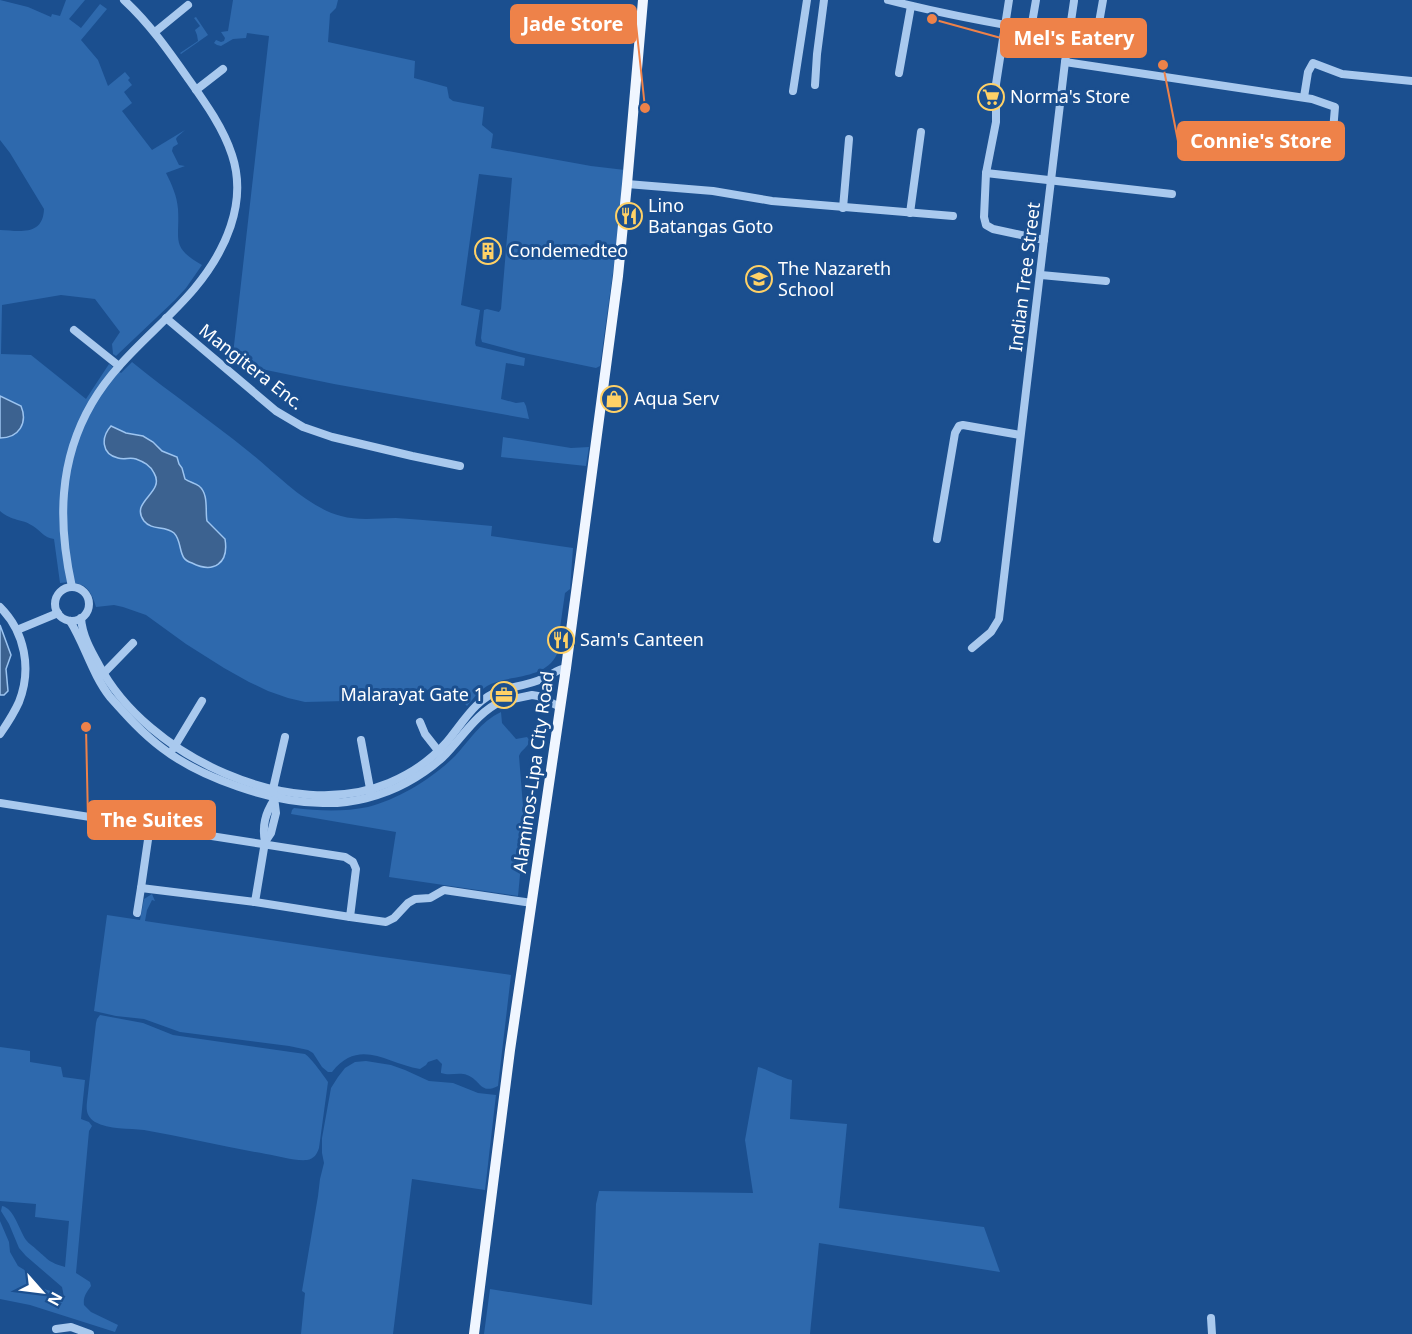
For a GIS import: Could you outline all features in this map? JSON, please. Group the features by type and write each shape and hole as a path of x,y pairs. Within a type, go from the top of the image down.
{"main road":[{"name":"Alaminos-Lipa City Road","path":"474,1334 510,1050 566,668 616,287 643,0"}],"street":[{"path":"72,587 62,524 64,491 75,439 86,413 118,366 194,290 209,270 229,234 236,202 237,183 233,156 227,141 196,90 155,32 124,0"},
{"path":"793,91 807,0"},
{"path":"815,85 825,0"},
{"path":"888,0 1006,25 1091,39 1096,38 1102,0"},
{"path":"1009,0 996,84 996,122 986,173 984,217 986,225 993,229 1044,240"},
{"path":"1030,29 1036,0"},
{"name":"Indian Tree Street","path":"972,648 995,627 999,619 1074,2"},
{"path":"155,32 188,5"},
{"path":"900,73 911,6"},
{"path":"1065,62 1304,97 1335,107 1331,155"},
{"path":"1304,97 1308,72 1313,63 1342,74 1412,81"},
{"path":"196,90 223,69"},
{"path":"910,213 921,132"},
{"path":"843,207 849,139"},
{"name":"Indian Tree Street","path":"986,173 1172,194"},
{"path":"627,184 713,191 772,201 953,216"},
{"path":"1041,275 1106,281"},
{"name":"Mangitera Enc.","path":"166,318 276,411 303,427 332,437 460,466"},
{"path":"75,330 118,366"},
{"path":"937,539 955,433 959,426 1020,435"},
{"path":"72,587 82,591 88,599 88,610 81,618 70,621 58,613 56,602 62,592 72,587"},
{"path":"0,607 17,630 22,641 26,663 24,686 15,710 0,734"},
{"path":"17,630 58,613"},
{"path":"81,618 83,631 101,676"},
{"path":"70,621 101,676 172,750 274,795 290,793 319,796 371,793 441,753 493,706 532,695 560,707"},
{"path":"101,676 133,643"},
{"path":"441,753 477,706 490,695 537,681 566,668"},
{"path":"509,700 514,687"},
{"path":"172,750 202,701"},
{"path":"420,722 425,734 441,753"},
{"path":"255,902 265,843 263,831 267,811 274,795 285,738"},
{"path":"361,740 371,793"},
{"path":"0,803 345,857 352,861 356,869 350,917"},
{"path":"137,913 150,826"},
{"path":"141,888 255,902 386,922 394,918 415,899 430,898 444,890 532,903"},
{"path":"1211,1318 1212,1334"},
{"path":"56,1329 71,1327 90,1334"}],"shaded area":[{"path":"0,0 28,7 51,17 52,14 60,16 66,0 85,0 69,19 81,28 100,4 107,9 81,40 98,60 108,86 125,72 130,78 128,80 132,85 124,92 132,103 122,111 152,150 185,130 177,137 178,144 173,147 172,151 179,165 185,166 166,173 177,200 178,236 181,248 202,265 175,300 116,356 113,354 112,344 120,332 95,299 61,295 2,305 1,354 31,355 86,399 109,364 121,373 132,362 234,440 292,488 328,512 348,518 396,518 492,526 491,536 573,548 570,589 565,593 558,652 545,668 491,684 480,691 467,706 458,696 445,689 436,688 387,700 305,702 288,698 268,691 224,668 146,615 114,605 96,607 91,594 84,586 60,583 54,539 45,536 29,524 0,511 0,230 22,231 35,228 43,218 44,209 0,140"},
{"path":"233,0 338,0 336,8 330,14 328,42 415,61 414,78 447,87 449,98 453,101 484,107 482,125 493,134 491,148 625,170 600,366 596,368 482,342 484,310 499,312 501,309 512,178 479,174 461,305 480,310 476,346 525,358 524,366 506,363 501,399 516,403 524,402 529,419 232,363 269,36 247,33 246,38 233,39 221,46 214,43 216,40 224,41 225,38 221,32 228,31"},
{"path":"196,17 208,35 181,54 198,41 195,30 200,26 194,18"},
{"path":"0,396 21,406 23,418 17,432 0,438"},
{"path":"111,426 126,433 143,436 162,451 177,457 185,479 202,489 207,521 225,539 225,554 218,564 207,567 188,561 182,555 174,533 151,526 144,521 141,508 155,486 154,473 142,461 134,458 122,459 108,453 104,440"},
{"path":"503,437 571,448 589,447 586,466 501,457"},
{"path":"0,625 11,655 6,669 8,691 4,695 0,695"},
{"path":"501,712 502,723 516,739 527,737 530,741 519,756 524,819 518,896 389,877 396,832 291,814 294,808 350,810 368,807 403,793 426,780 446,764 481,726"},
{"path":"152,894 155,901 152,900 147,910 145,921 511,975 498,1086 488,1089 467,1075 441,1073 442,1064 437,1059 428,1062 420,1069 363,1054 353,1056 342,1062 332,1072 328,1072 308,1050 180,1032 144,1019 94,1011 107,915 140,920 144,899"},
{"path":"100,1015 143,1023 173,1035 305,1054 328,1082 319,1148 316,1154 312,1159 292,1159 144,1130 106,1126 95,1122 89,1116 87,1105 96,1023"},
{"path":"0,1047 30,1051 30,1062 61,1067 63,1077 85,1080 81,1119 92,1126 89,1131 76,1273 90,1282 91,1286 85,1295 84,1305 91,1312 118,1325 115,1332 30,1305 0,1299 0,1221 9,1242 10,1252 18,1266 31,1274 34,1284 60,1293 64,1297 62,1287 19,1248 1,1211 2,1206 13,1215 28,1243 55,1264 65,1267 69,1221 35,1217 36,1204 0,1201"},
{"path":"366,1061 391,1065 429,1081 453,1083 478,1093 496,1095 485,1190 412,1179 393,1334 301,1334 305,1293 302,1291 324,1163 322,1138 331,1088 345,1068 355,1062"},
{"path":"758,1067 792,1080 790,1119 847,1124 839,1208 984,1227 1000,1272 819,1243 810,1334 484,1334 490,1289 592,1305 596,1204 599,1191 753,1193 745,1140"}],"place":[{"name":"Mel's Eatery","path":"932,19"},
{"name":"Connie's Store","path":"1163,65"},
{"name":"Norma's Store","path":"991,97"},
{"name":"Jade Store","path":"645,108"},
{"name":"Lino Batangas Goto","path":"629,216"},
{"name":"Condemedteo","path":"488,251"},
{"name":"The Nazareth School","path":"759,279"},
{"name":"Aqua Serv","path":"614,399"},
{"name":"Sam's Canteen","path":"561,640"},
{"name":"Malarayat Gate 1","path":"504,695"},
{"name":"The Suites","path":"86,727"}]}
